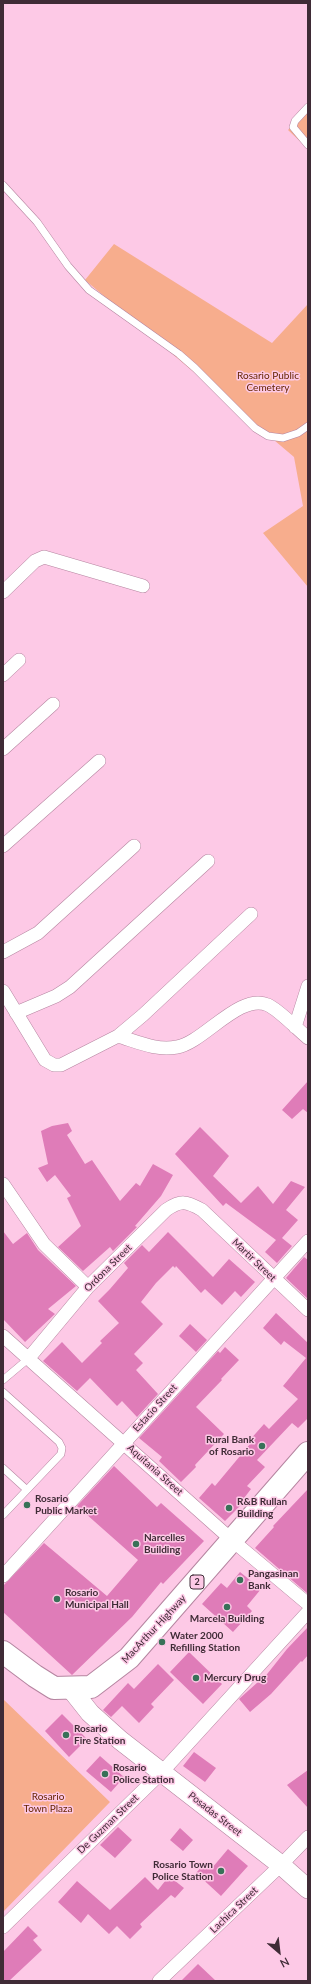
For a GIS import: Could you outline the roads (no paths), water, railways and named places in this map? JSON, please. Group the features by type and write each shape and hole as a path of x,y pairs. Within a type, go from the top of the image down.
{"highway":[{"name":"MacArthur Highway","path":"3,1652 54,1688 71,1689 91,1687 129,1658 308,1454"}],"main road":[{"name":"Posadas Street","path":"71,1689 90,1713 120,1740 281,1865 308,1889"}],"street":[{"path":"3,592 35,561 44,557 143,586"},
{"path":"3,675 19,660"},
{"path":"3,749 53,704"},
{"path":"3,846 99,761"},
{"path":"3,952 38,933 134,846"},
{"path":"16,1013 56,996 70,987 208,861"},
{"path":"3,991 46,1060 54,1065 61,1065 118,1036 143,1016 251,914"},
{"path":"295,1027 308,986"},
{"path":"118,1036 155,1048 178,1047 191,1042 234,1012 258,1003 268,1005 308,1038"},
{"path":"3,1184 44,1244 88,1287"},
{"name":"Ordona Street","path":"28,1359 88,1287 166,1210 181,1202 190,1204 202,1210"},
{"name":"Martir Street","path":"202,1210 308,1310"},
{"name":"Estacio Street","path":"3,1576 308,1241"},
{"name":"Aquitania Street","path":"3,1336 124,1442 233,1541 308,1604"},
{"name":"De Guzman Street","path":"3,1926 162,1772 308,1612"},
{"name":"Lachica Street","path":"159,1981 281,1865 308,1837"}],"lane":[{"path":"308,107 295,121 293,127 308,145"},
{"path":"3,185 37,222 68,266 89,290 164,343 189,363 255,428 268,436 283,438 298,433 308,426"},
{"path":"3,1380 28,1359"},
{"path":"3,1392 62,1445 62,1454 3,1514"},
{"path":"3,1468 26,1489"}],"place":[{"name":"Rural Bank of Rosario","path":"262,1446"},
{"name":"Rosario Public Market","path":"27,1505"},
{"name":"R&B Rullan Building","path":"229,1508"},
{"name":"Narcelles Building","path":"136,1544"},
{"name":"Pangasinan Bank","path":"240,1580"},
{"name":"Rosario Municipal Hall","path":"57,1599"},
{"name":"Marcela Building","path":"227,1607"},
{"name":"Water 2000 Refilling Station","path":"162,1642"},
{"name":"Mercury Drug","path":"196,1678"},
{"name":"Rosario Fire Station","path":"66,1735"},
{"name":"Rosario Police Station","path":"105,1774"},
{"name":"Rosario Town Police Station","path":"221,1871"}],"park label":[{"name":"Rosario Public Cemetery","path":"268,382"},
{"name":"Rosario Town Plaza","path":"48,1802"}]}
